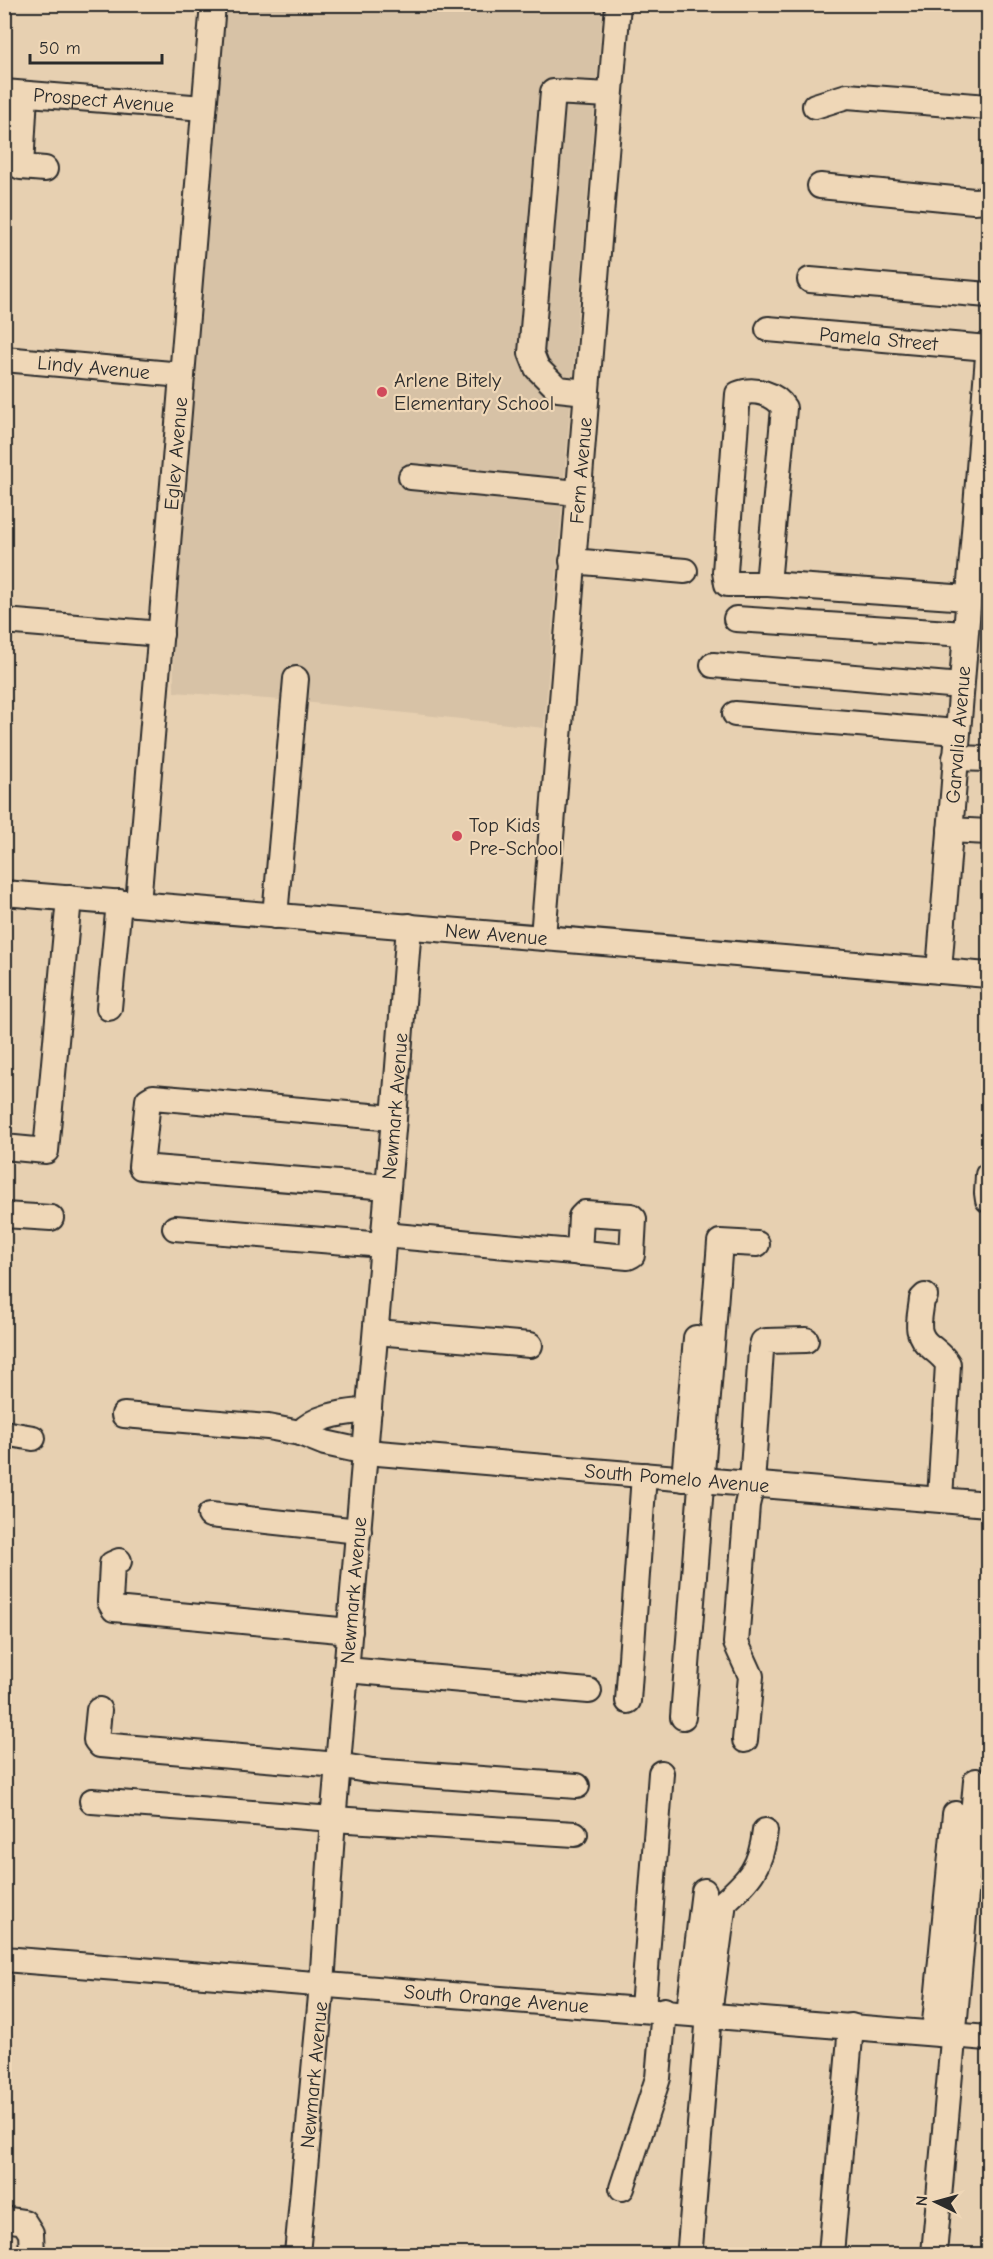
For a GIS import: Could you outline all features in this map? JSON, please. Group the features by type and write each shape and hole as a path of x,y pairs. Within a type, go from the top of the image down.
{"street":[{"name":"Egley Avenue","path":"109,1008 129,903 161,634 213,4"},
{"name":"Fern Avenue","path":"543,937 618,4"},
{"path":"586,392 558,389 537,368 531,353 554,92 610,95"},
{"name":"Prospect Avenue","path":"15,93 204,108"},
{"path":"15,93 21,167 45,170"},
{"path":"815,106 847,96 988,107"},
{"path":"820,186 974,201 988,200"},
{"path":"810,280 988,295"},
{"name":"Pamela Street","path":"768,328 988,348"},
{"name":"Garvalia Avenue","path":"939,971 961,686 972,614 984,456 988,356"},
{"name":"Lindy Avenue","path":"4,359 182,375"},
{"path":"768,584 784,408 779,400 770,394 744,391 738,394 725,579 727,584 768,584 972,614"},
{"path":"411,477 578,493"},
{"path":"572,561 685,571"},
{"path":"736,619 972,614"},
{"path":"4,621 161,634"},
{"path":"713,664 961,686"},
{"path":"275,916 296,679"},
{"path":"735,714 957,732"},
{"path":"955,758 988,759"},
{"path":"950,830 988,832"},
{"name":"New Avenue","path":"4,893 988,975"},
{"path":"4,1147 46,1151 69,898"},
{"name":"Newmark Avenue","path":"297,2254 322,1985 333,1826 409,926"},
{"path":"388,1187 141,1167 147,1100 153,1097 394,1118"},
{"path":"988,1175 988,1200"},
{"path":"4,1215 51,1218"},
{"path":"175,1228 579,1253"},
{"path":"693,1479 720,1242 756,1244"},
{"path":"683,1717 704,1249"},
{"path":"924,1296 919,1334 921,1340 948,1364 940,1499"},
{"path":"376,1332 530,1345"},
{"path":"745,1740 751,1676 736,1643 763,1342 806,1340"},
{"path":"300,1433 309,1423 369,1410"},
{"name":"South Pomelo Avenue","path":"124,1415 268,1427 300,1433 325,1443 366,1452 988,1503"},
{"path":"4,1433 33,1438"},
{"path":"628,1701 644,1475"},
{"path":"210,1515 359,1531"},
{"path":"119,1561 112,1564 110,1602 114,1609 350,1631"},
{"path":"346,1670 589,1691"},
{"path":"99,1710 96,1740 100,1745 372,1771 577,1786"},
{"path":"622,2188 658,2078 653,2009 661,1773"},
{"path":"944,2034 976,1781"},
{"path":"92,1801 333,1826"},
{"path":"934,2254 955,1814"},
{"path":"131,1817 575,1834"},
{"path":"699,2013 724,1902 743,1885 756,1867 763,1853 765,1831"},
{"path":"690,2247 704,1891"},
{"name":"South Orange Avenue","path":"4,1959 653,2009 988,2038"},
{"path":"831,2254 851,2026"},
{"path":"14,2220 31,2233 32,2254"}],"shaded area":[{"name":"Arlene Bitely Elementary School","path":"226,5 603,5 544,728 294,701 174,692 173,630"}],"place":[{"name":"Arlene Bitely Elementary School","path":"382,392"},
{"name":"Top Kids Pre-School","path":"457,836"}]}
